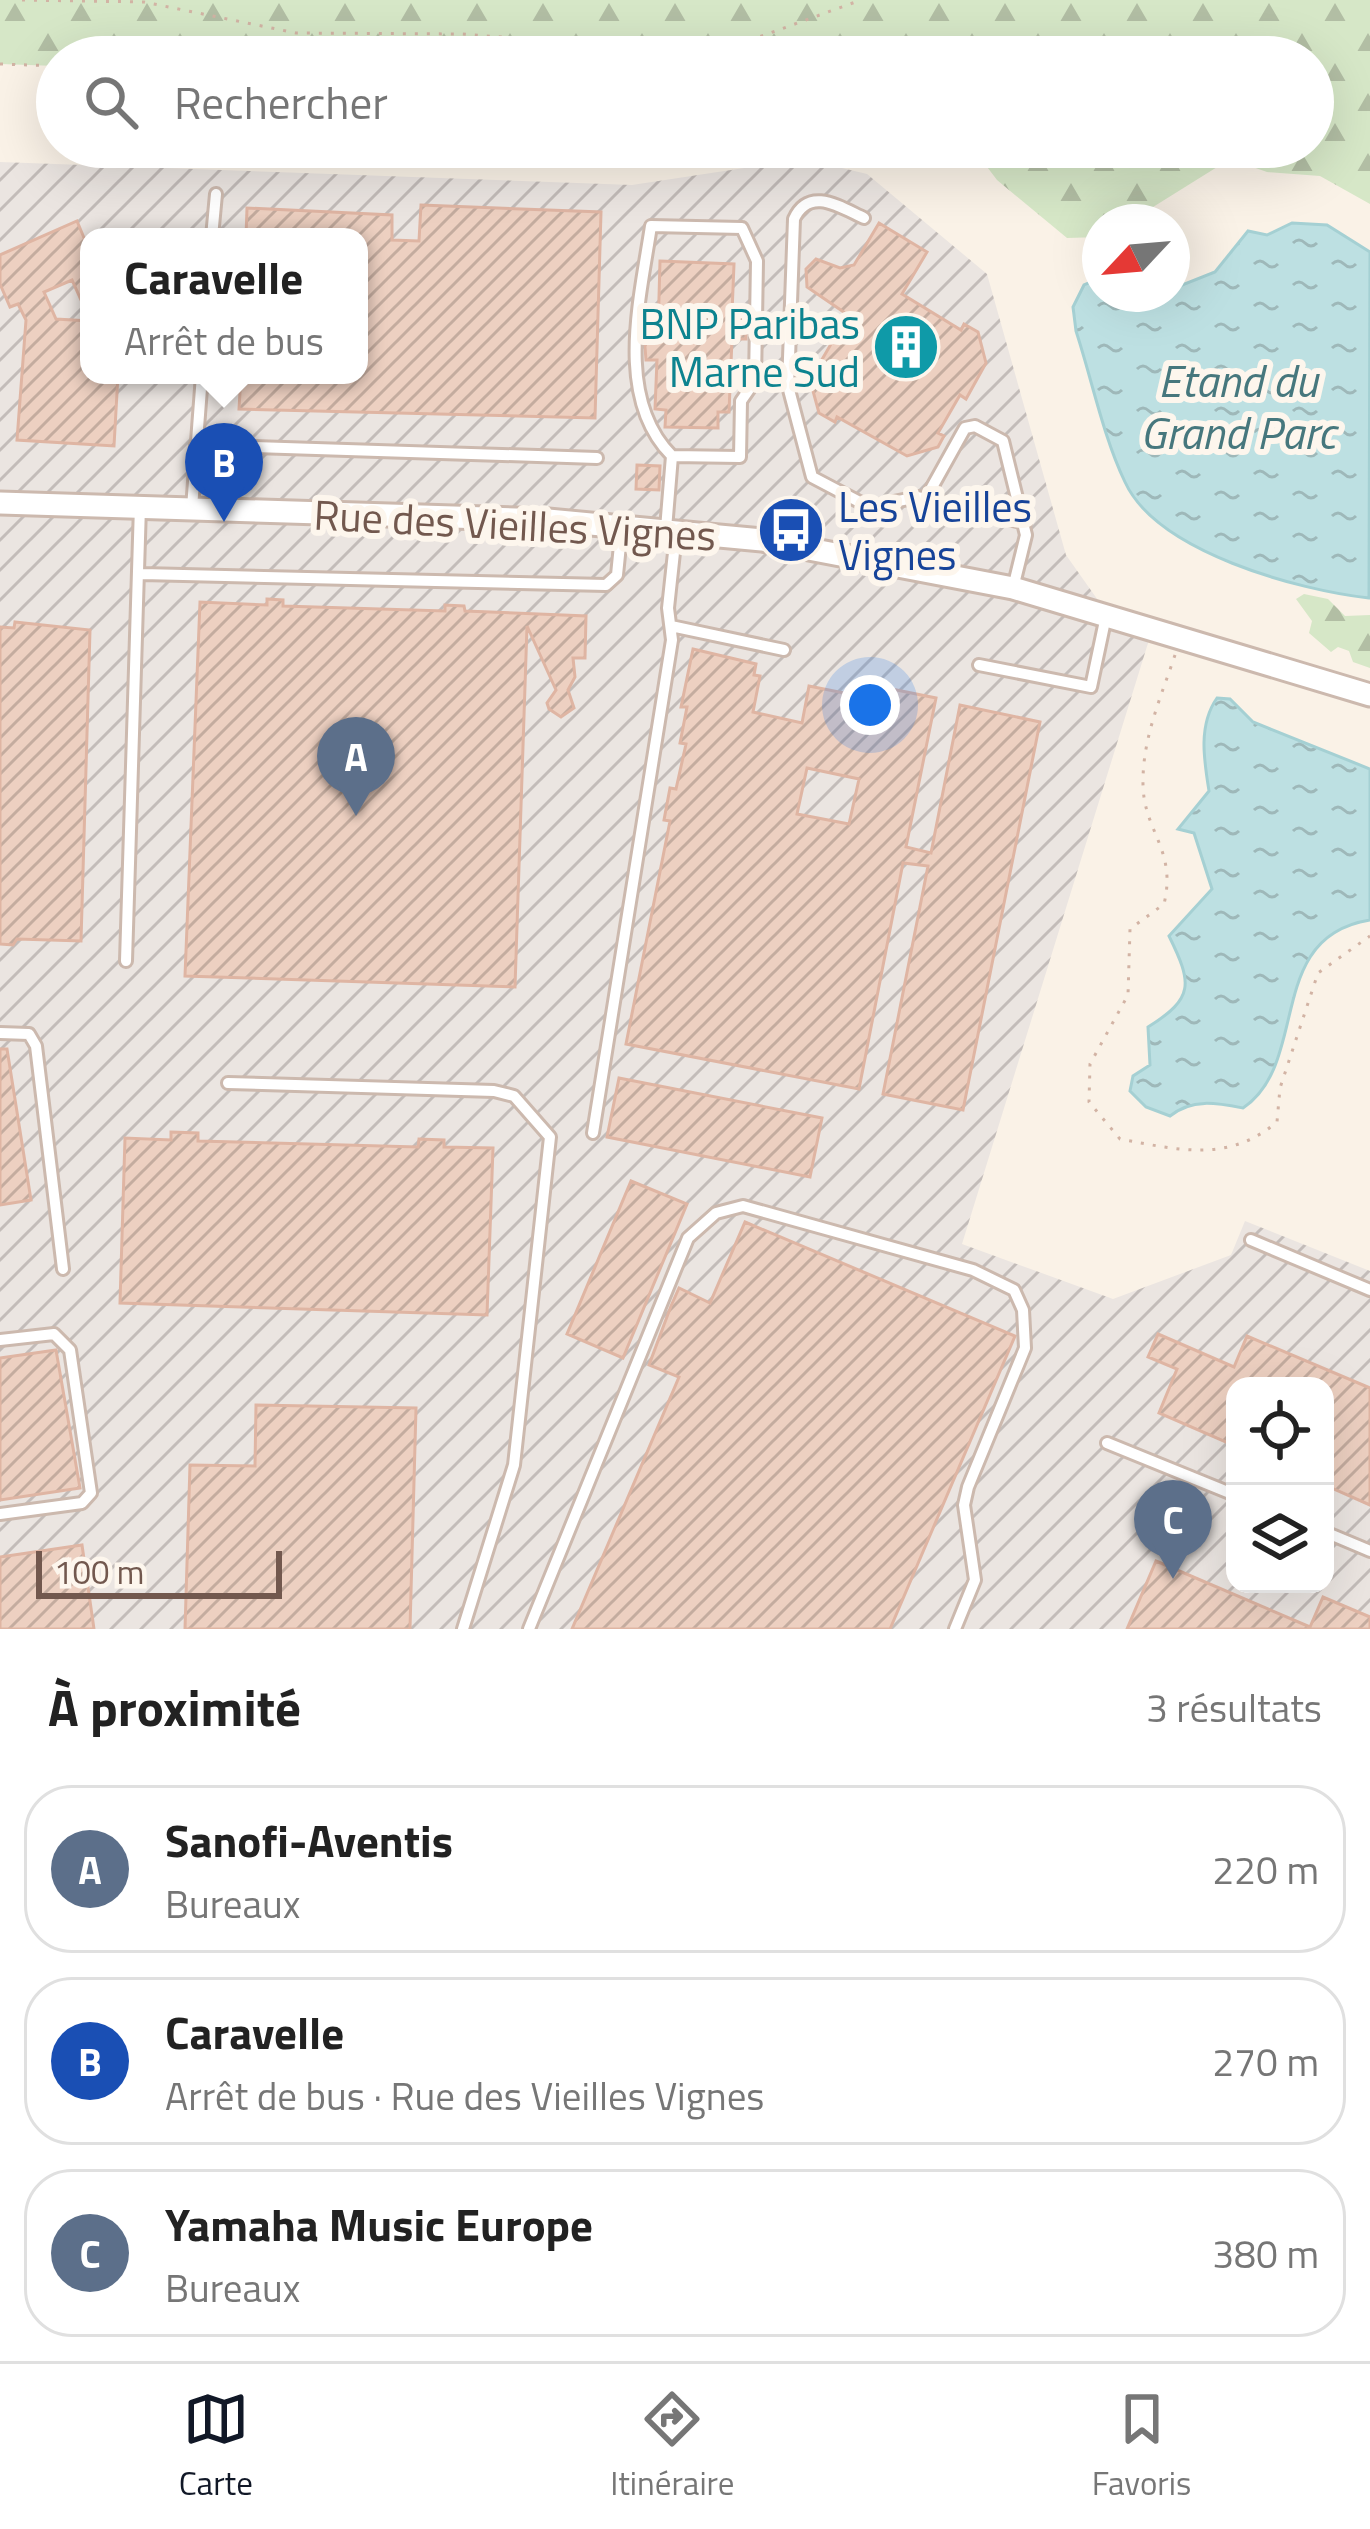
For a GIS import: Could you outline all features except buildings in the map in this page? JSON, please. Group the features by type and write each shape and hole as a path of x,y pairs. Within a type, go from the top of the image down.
{"street":[{"name":"Rue des Vieilles Vignes","path":"0,502 671,530 887,561 1013,588 1370,694"}],"lane":[{"path":"213,228 216,194"},
{"path":"864,218 822,199 797,211 788,386 816,481 869,507 926,498 1025,523"},
{"path":"593,1133 671,626 672,456 646,424 637,390 639,303 651,226 742,228 757,261 754,381 740,401 740,457 672,456"},
{"path":"192,508 201,384"},
{"path":"926,498 965,428 975,426 1003,441 1025,523 1026,544 1013,588"},
{"path":"196,446 597,458"},
{"path":"126,961 142,574 140,506"},
{"path":"142,574 606,585 617,575 622,525"},
{"path":"979,665 1091,687 1107,613"},
{"path":"671,626 784,650"},
{"path":"0,1033 29,1034 36,1046 63,1268"},
{"path":"228,1083 494,1091 514,1096 550,1137 514,1465 464,1629"},
{"path":"529,1629 688,1238 716,1213 743,1206 973,1270 1014,1290 1023,1310 1025,1348 968,1487 964,1504 975,1580 955,1629"},
{"path":"1251,1240 1370,1290"},
{"path":"0,1340 54,1334 70,1350 91,1493 82,1502 0,1514"},
{"path":"1107,1442 1226,1491"},
{"path":"1334,1536 1370,1551"}],"path":[{"path":"22,0 143,2 296,33 485,36"},
{"path":"760,36 862,0"},
{"path":"0,64 36,65"},
{"path":"1181,636 1148,736 1143,789 1171,874 1164,904 1130,928 1128,995 1090,1064 1089,1102 1120,1139 1195,1151 1250,1145 1277,1122 1280,1088 1318,973 1370,936"}],"shaded area":[{"path":"0,162 36,163 36,168 165,168 632,185 744,168 842,168 867,174 987,274 1066,555 1107,613 1153,627 962,1244 1113,1299 1231,1255 1245,1221 1370,1271 1370,1629 0,1629"}],"green space":[{"path":"0,0 1370,0 1370,204 1320,176 1256,168 1334,168 1334,36 36,36 36,65 0,64"},
{"path":"988,168 1216,168 1158,204 1082,204 1082,238 1067,238"},
{"path":"1304,594 1328,599 1345,616 1370,615 1370,668 1353,662 1349,651 1338,647 1331,652 1309,633 1312,621 1296,599"}],"water":[{"name":"Etand du Grand Parc","path":"1292,223 1327,225 1370,252 1369,598 1305,586 1232,563 1167,529 1142,507 1110,446 1076,331 1073,307 1082,289 1082,312 1190,312 1190,282 1215,272 1248,231 1267,235"},
{"path":"1217,698 1230,699 1253,722 1370,769 1370,920 1337,931 1315,950 1301,975 1277,1062 1264,1087 1243,1108 1196,1104 1170,1116 1146,1107 1130,1091 1133,1076 1150,1065 1148,1027 1174,1007 1185,988 1182,966 1169,936 1212,889 1194,833 1178,829 1209,791 1205,731"}],"place":[{"name":"BNP Paribas Marne Sud","path":"906,347"},
{"name":"Caravelle","path":"224,522"},
{"name":"Les Vieilles Vignes","path":"791,530"},
{"name":"Sanofi-Aventis","path":"356,816"},
{"name":"Yamaha Music Europe","path":"1173,1579"}]}
